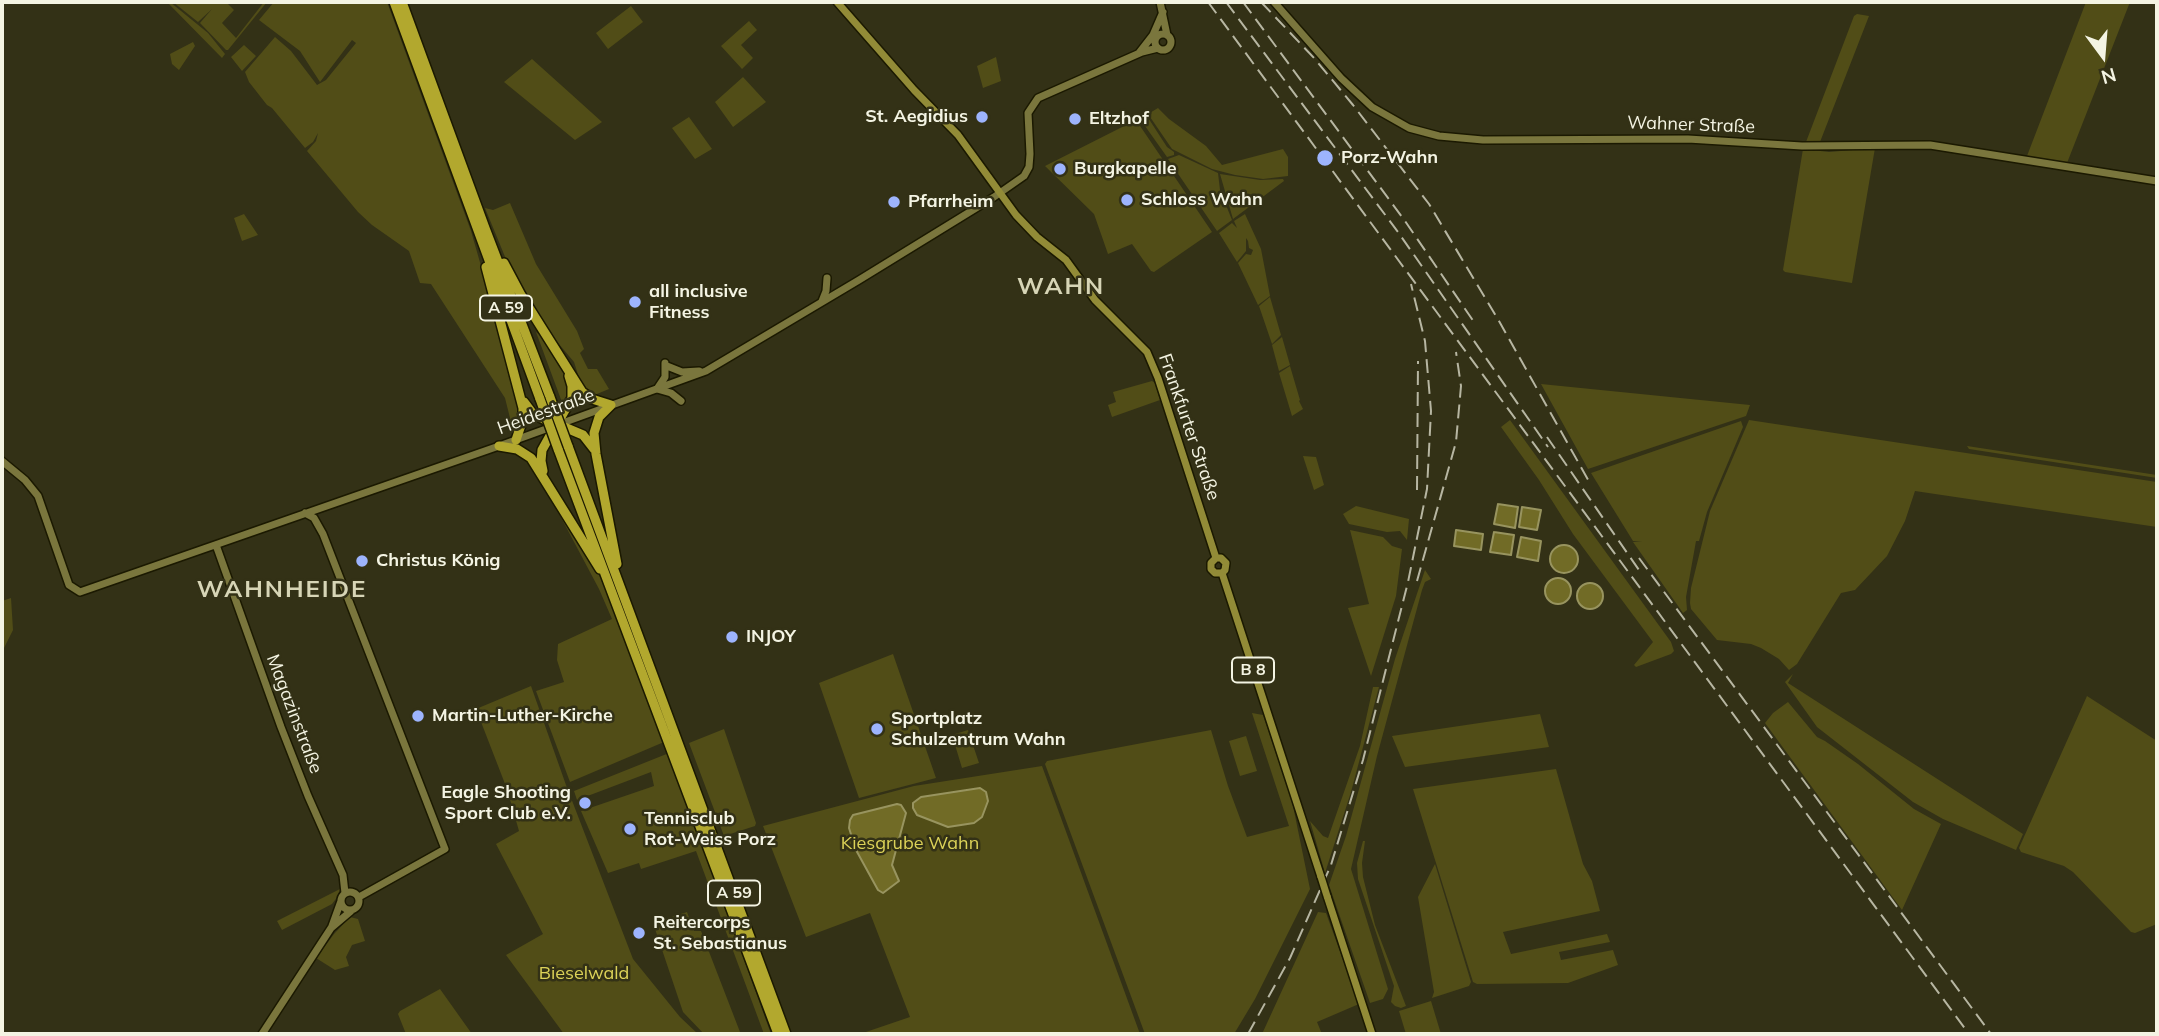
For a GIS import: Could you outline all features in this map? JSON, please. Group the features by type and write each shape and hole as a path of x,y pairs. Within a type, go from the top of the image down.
{"highway":[{"name":"A 59","path":"394,2 540,399 621,586 670,733"},
{"name":"A 59","path":"402,2 550,397 563,447 621,615 678,753 786,1034"},
{"path":"473,218 520,394 523,419 516,440"},
{"path":"485,228 521,295 582,392 592,399 611,405 599,417 594,433 621,586"},
{"path":"544,476 542,450 572,398 572,386 567,370"},
{"path":"520,394 533,414 583,435 596,454"},
{"path":"499,446 524,452 544,476 597,563 621,615"},
{"name":"A 59","path":"678,753 778,1034"}],"main road":[{"name":"Frankfurter Straße","path":"837,2 914,90 958,135 1027,226 1066,260 1095,300 1138,342 1150,358 1216,558 1221,558 1226,563 1222,573 1372,1034"},
{"path":"1140,52 1163,15 1160,2"},
{"name":"Wahner Straße","path":"1274,2 1341,78 1367,102 1399,123 1439,136 1483,140 1688,139 1802,146 1930,145 2157,181"},
{"name":"Heidestraße","path":"2,461 25,480 38,496 72,588 85,591 706,371 1021,178 1029,167 1028,113 1038,98 1140,52 1160,40 1163,15"},
{"path":"821,302 826,291 827,278"},
{"path":"681,401 671,393 656,389 665,377 666,365 682,372 706,371"},
{"path":"320,528 318,516 322,507"},
{"path":"305,513 314,518 320,528 445,849 359,897"},
{"name":"Magazinstraße","path":"216,545 285,737 343,875 343,896"},
{"path":"262,1034 331,928 343,896 353,892 359,897"},
{"path":"343,896 344,907 351,911"},
{"path":"331,928 358,907 359,897"}],"green space":[{"path":"167,2 208,33 225,54 222,58"},
{"path":"173,2 226,2 234,10 222,23 236,38 264,2 267,2 226,50 200,23 212,9 198,22"},
{"path":"274,2 387,2 471,231 520,403 518,428 512,426 505,398 431,284 420,283 409,251 358,212 307,151 316,141 318,133 313,142 305,148 249,82 245,72 275,37 291,51 317,85 326,80 356,43 352,40 320,82 300,51 259,20"},
{"path":"2086,2 2130,2 2067,163 2027,156"},
{"path":"631,6 643,22 608,49 596,33"},
{"path":"1854,16 1869,16 1820,142 1806,142"},
{"path":"749,21 757,30 741,45 753,58 742,69 721,46"},
{"path":"193,42 195,46 179,70 172,64 170,54"},
{"path":"244,45 256,56 242,71 231,57"},
{"path":"996,57 1001,81 983,88 977,66"},
{"path":"532,59 602,122 575,140 504,82"},
{"path":"743,77 766,102 733,127 715,102"},
{"path":"1158,108 1206,146 1222,165 1283,149 1288,157 1288,176 1263,179 1235,175 1212,169 1172,149 1148,114"},
{"path":"1145,113 1174,155 1167,157 1145,126 1141,116"},
{"path":"689,117 712,149 695,159 672,128"},
{"path":"1136,120 1212,232 1154,272 1132,244 1108,254 1094,214 1045,166"},
{"path":"1875,148 1852,283 1785,272 1783,270 1803,149 1829,152"},
{"path":"1179,155 1218,173 1220,190 1232,220 1217,231 1168,159"},
{"path":"1220,174 1260,180 1283,179 1284,181 1233,219"},
{"path":"510,203 536,264 577,331 584,349 580,353 588,369 597,369 609,389 592,396 582,387 574,362 543,325 510,269 485,208 493,210"},
{"path":"244,214 258,235 242,241 234,218"},
{"path":"1245,214 1261,249 1270,296 1258,305 1238,263 1246,254 1251,255 1253,250 1249,248 1246,238 1246,251 1237,262 1219,233 1232,223 1237,228 1234,221"},
{"path":"1270,297 1281,335 1272,344 1259,306"},
{"path":"536,332 545,339 555,354 567,381 568,395 563,405"},
{"path":"1282,337 1290,365 1279,371 1272,345"},
{"path":"1290,366 1303,409 1292,416 1279,373"},
{"path":"1152,381 1160,400 1112,417 1108,405 1116,402 1113,392"},
{"path":"1541,384 1750,405 1746,416 1588,469"},
{"path":"1510,420 1671,642 1674,651 1671,654 1636,667 1634,665 1653,642 1573,534 1501,427"},
{"path":"1749,420 2157,482 2157,527 1915,491 1905,521 1887,556 1855,590 1841,593 1797,664 1789,670 1779,659 1761,648 1751,644 1717,640 1691,609 1690,603 1691,588 1710,511"},
{"path":"1741,421 1743,427 1707,512 1699,541 1696,541 1686,597 1687,610 1683,613 1633,542 1642,541 1633,541 1591,473"},
{"path":"1967,446 2157,475 2157,478 1969,449"},
{"path":"523,456 536,468 602,580 664,742 570,782 536,691 564,682 557,660 558,644 612,619 548,493"},
{"path":"1303,456 1316,457 1324,485 1314,490"},
{"path":"1356,506 1409,519 1407,540 1400,531 1387,532 1349,524 1343,514"},
{"path":"1350,530 1383,537 1392,546 1402,549 1396,596 1371,676 1348,608 1369,604"},
{"path":"1425,570 1431,579 1425,582 1422,590 1377,756 1351,869 1388,989 1383,999 1370,1003 1329,885 1346,836 1395,659"},
{"path":"11,598 13,630 2,652 2,601"},
{"name":"Sportplatz Schulzentrum Wahn","path":"893,654 936,778 859,798 819,683"},
{"path":"1793,674 1788,683 2023,834 2016,850 1943,819 1913,802 1817,727 1785,682"},
{"name":"Bieselwald","path":"531,686 633,959 680,1017 698,1034 564,1034 506,955 543,934 496,844 519,831 507,789 476,709"},
{"path":"1373,687 1379,687 1351,792 1325,873 1310,821 1328,838 1360,746"},
{"path":"2087,696 2157,741 2157,924 2135,933 2073,872 2064,866 2021,852 2019,848"},
{"path":"1788,702 1817,737 1858,764 1914,809 1941,824 1902,910 1765,723"},
{"path":"1252,713 1263,715 1292,801 1310,889 1255,999 1234,1034 1145,1034 1045,764 1047,761 1211,730 1247,837 1289,826"},
{"path":"1540,714 1549,747 1405,767 1392,736"},
{"path":"724,729 756,823 755,826 724,836 689,743"},
{"path":"968,730 979,763 962,768 952,735"},
{"path":"1246,736 1257,771 1240,776 1229,741"},
{"path":"669,753 771,1034 764,1034 696,851 641,869 639,863 608,873 581,811 654,786 651,772 577,800 574,791"},
{"name":"Kiesgrube Wahn","path":"1042,766 1140,1034 860,1034 910,1017 870,913 806,937 763,826 914,786"},
{"path":"1556,769 1583,864 1592,881 1600,911 1503,932 1511,954 1607,934 1610,942 1559,952 1561,960 1613,950 1618,965 1568,983 1477,984 1473,982 1413,789"},
{"path":"1363,841 1363,877 1375,925 1406,1006 1401,1008 1391,1002 1394,986 1358,879 1357,863"},
{"path":"1435,864 1471,982 1469,986 1432,998 1434,992 1418,897"},
{"path":"340,889 332,904 282,930 277,921"},
{"path":"687,912 694,931 701,931 740,1032 738,1034 704,1034 683,1012 653,923"},
{"path":"1318,912 1326,913 1359,1004 1317,1022 1322,1034 1262,1034"},
{"path":"350,917 358,919 365,941 352,945 346,957 349,966 335,970 316,958"},
{"path":"440,989 472,1034 406,1034 398,1014 400,1011"},
{"path":"1431,1001 1441,1034 1406,1034 1399,1011"}],"shaded area":[{"path":"1498,504 1518,507 1515,528 1494,524"},
{"path":"1522,507 1541,510 1537,530 1519,527"},
{"path":"1456,530 1483,534 1481,550 1454,546"},
{"path":"1494,532 1514,535 1511,555 1490,552"},
{"path":"1521,537 1541,541 1538,561 1517,557"},
{"path":"1564,545 1574,549 1578,559 1574,569 1564,573 1554,569 1550,559 1554,549"},
{"path":"1558,578 1567,582 1571,591 1567,600 1558,604 1549,600 1545,591 1549,582"},
{"path":"1590,583 1599,587 1603,596 1599,605 1590,609 1581,605 1577,596 1581,587"},
{"path":"980,788 986,792 988,801 982,817 974,823 948,827 917,815 913,808 913,803 921,797"},
{"path":"901,805 906,813 892,865 899,881 883,893 878,890 856,850 849,828 850,820 853,815"}],"railway":[{"path":"1208,2 1969,1034"},
{"path":"1226,2 1398,232 1548,447"},
{"path":"1243,2 1405,221 1474,322"},
{"path":"1261,2 1314,58 1429,204 1499,321 1591,485"},
{"path":"1248,1034 1290,958 1331,865 1363,760 1408,582 1427,489 1431,411 1425,341 1411,284"},
{"path":"1417,581 1456,442 1461,386 1456,352"},
{"path":"1417,490 1418,361"},
{"path":"1547,437 1641,573"},
{"path":"1639,558 1991,1034"}],"place":[{"name":"St. Aegidius","path":"982,117"},
{"name":"Eltzhof","path":"1075,119"},
{"name":"Porz-Wahn","path":"1325,158"},
{"name":"Burgkapelle","path":"1060,169"},
{"name":"Schloss Wahn","path":"1127,200"},
{"name":"Pfarrheim","path":"894,202"},
{"name":"all inclusive Fitness","path":"635,302"},
{"name":"Christus König","path":"362,561"},
{"name":"INJOY","path":"732,637"},
{"name":"Martin-Luther-Kirche","path":"418,716"},
{"name":"Sportplatz Schulzentrum Wahn","path":"877,729"},
{"name":"Eagle Shooting Sport Club e.V.","path":"585,803"},
{"name":"Tennisclub Rot-Weiss Porz","path":"630,829"},
{"name":"Reitercorps St. Sebastianus","path":"639,933"}],"district":[{"name":"WAHN","path":"1061,287"},
{"name":"WAHNHEIDE","path":"282,590"}]}
